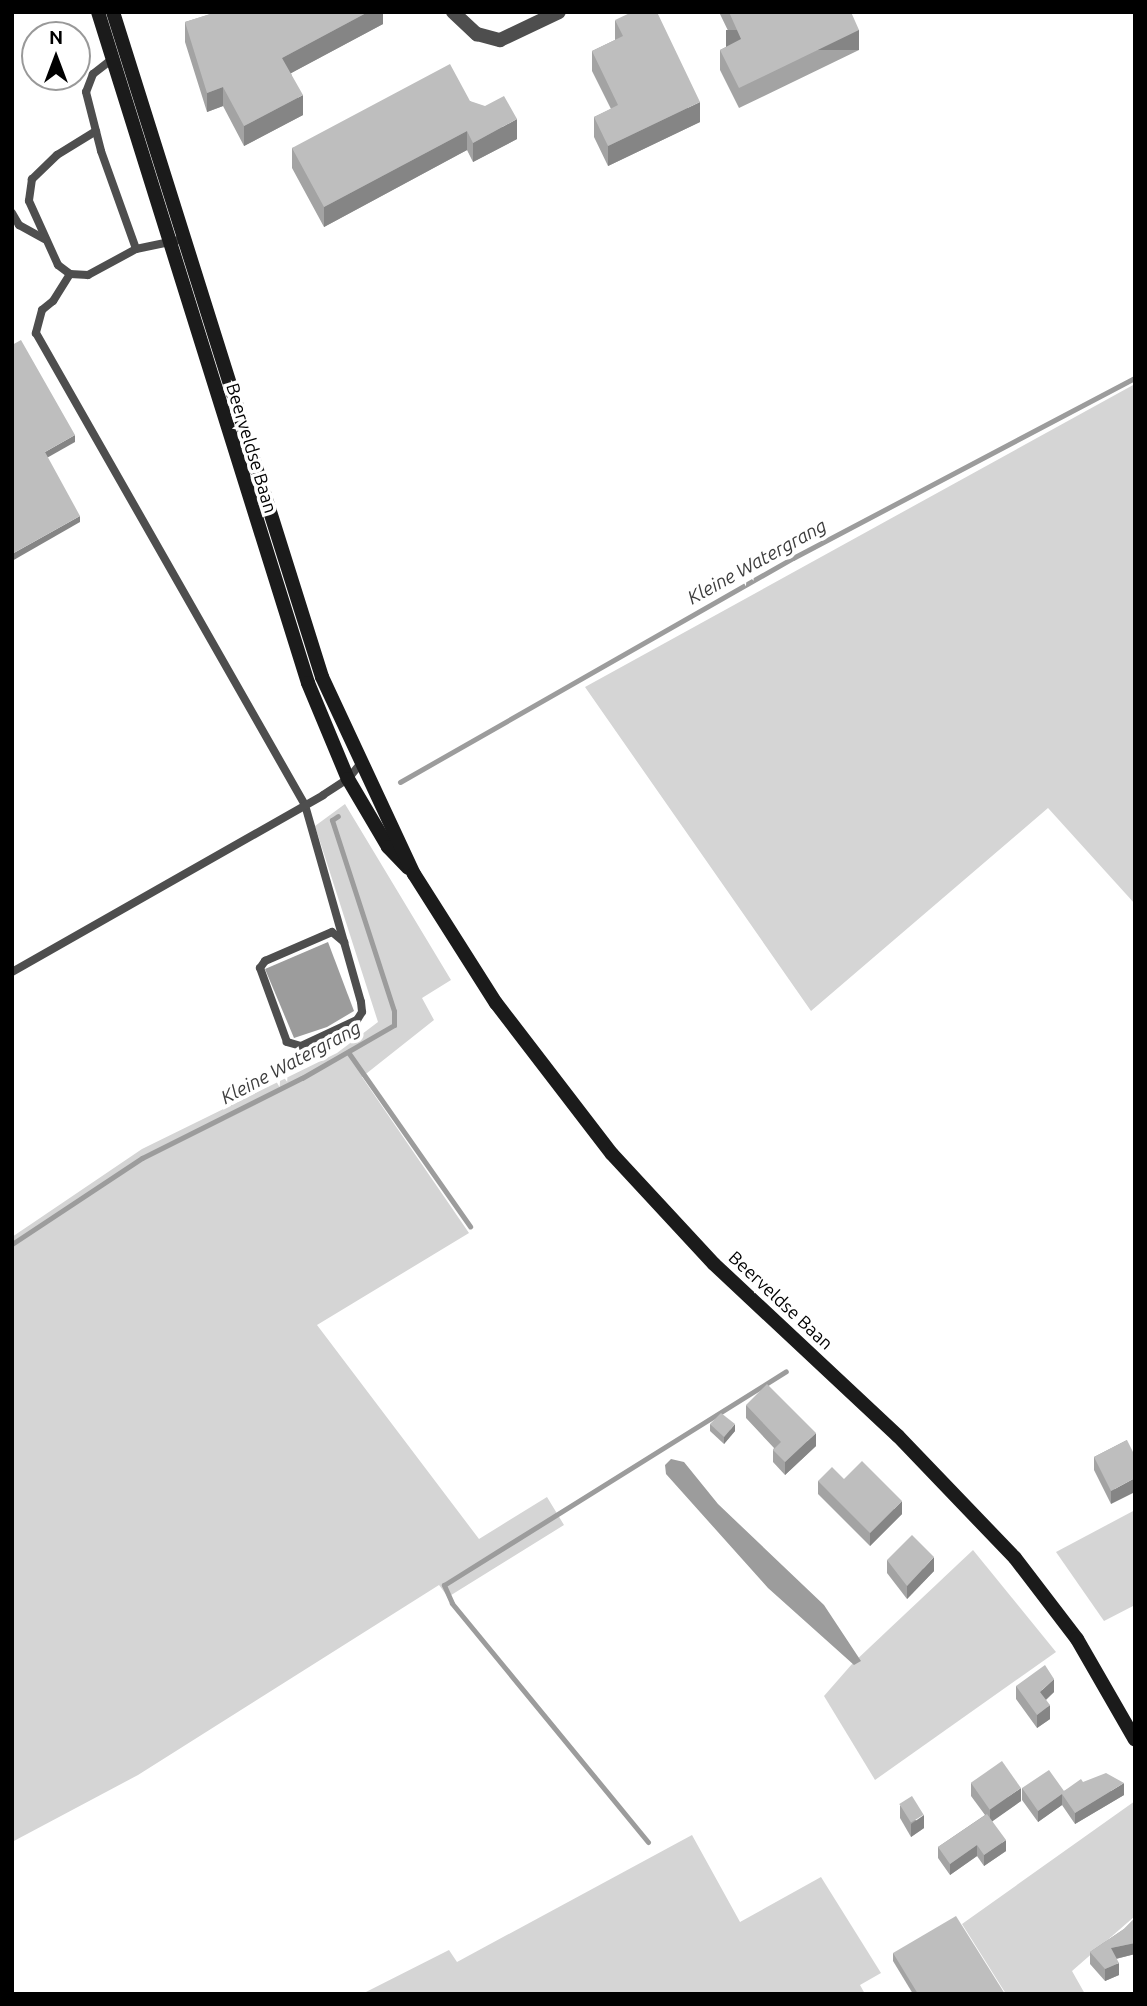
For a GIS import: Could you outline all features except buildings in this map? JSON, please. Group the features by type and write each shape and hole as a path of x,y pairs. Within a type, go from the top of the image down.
{"main road":[{"name":"Beerveldse Baan","path":"98,12 287,622 348,779 388,847 414,874"},
{"name":"Beerveldse Baan","path":"113,12 305,629 360,764 414,874 488,991 612,1154 704,1254 898,1436 1014,1558 1077,1639 1135,1740"}],"street":[{"path":"453,12 477,34 500,40 559,12"}],"lane":[{"path":"111,60 93,74 86,92 96,131 136,249"},
{"path":"96,131 57,155 32,179 29,201 58,265 70,274 88,275 136,249 184,239"},
{"path":"12,214 19,225 44,239"},
{"path":"70,274 53,302 42,310 36,333 306,805 361,1002 358,1020 301,1046 287,1042 260,968 265,961 332,932 344,942"},
{"path":"12,972 306,805 348,779 360,764"}],"shaded area":[{"path":"1135,384 1135,904 1048,808 811,1011 585,687"},
{"path":"345,804 451,980 422,998 434,1020 362,1077 469,1233 317,1325 479,1539 547,1497 564,1525 448,1597 439,1585 138,1775 12,1842 12,1237 142,1149 337,1053 378,1022 315,826"},
{"path":"328,942 354,1011 327,1027 294,1038 265,969"},
{"path":"671,1459 684,1462 718,1504 824,1605 861,1661 854,1665 768,1588 666,1474 665,1465"},
{"path":"1135,1510 1135,1605 1104,1621 1056,1552"},
{"path":"973,1550 1056,1652 875,1780 824,1696 852,1664"},
{"path":"1135,1801 1135,1916 1072,1971 1085,1994 1006,1994 962,1924"},
{"path":"692,1835 740,1922 821,1877 881,1973 860,1985 865,1994 362,1994 449,1950 457,1962"}],"waterway":[{"name":"Kleine Watergrang","path":"400,782 793,558 1135,378"},
{"name":"Kleine Watergrang","path":"12,1244 142,1158 302,1078 394,1025 394,1011 332,820 338,816"},
{"path":"348,1052 470,1226"},
{"path":"648,1842 452,1603 444,1585 786,1371"}]}
